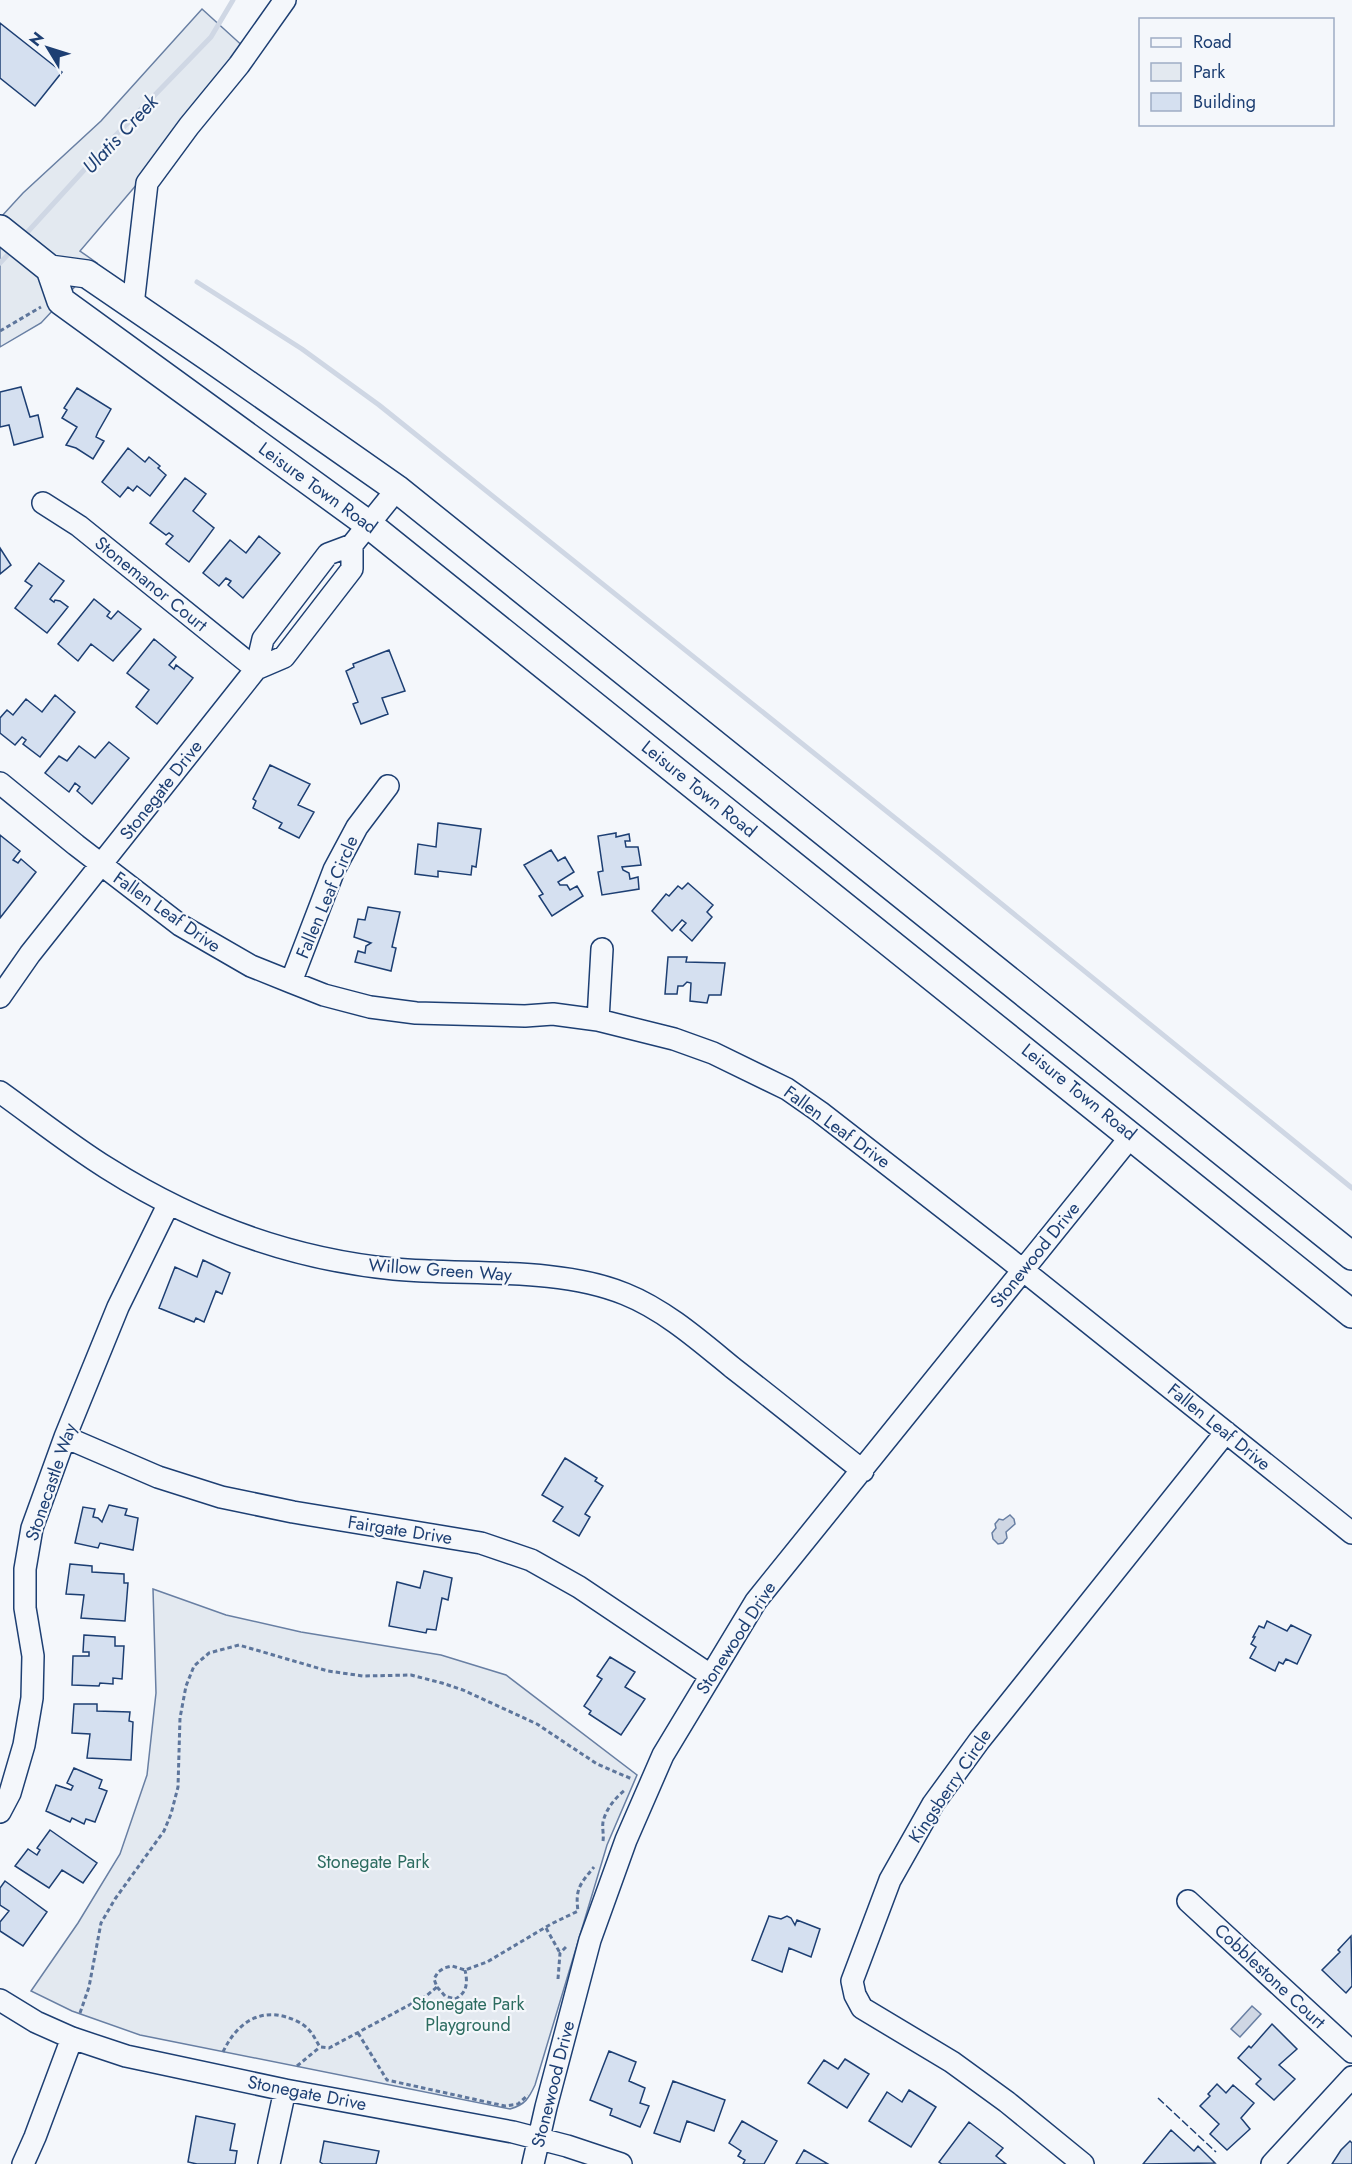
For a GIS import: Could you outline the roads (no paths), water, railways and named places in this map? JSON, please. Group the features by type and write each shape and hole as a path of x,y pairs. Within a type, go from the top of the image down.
{"main road":[{"path":"0,229 50,269 87,274 397,489 1352,1256"},
{"name":"Leisure Town Road","path":"50,269 61,302 1132,1135 1352,1314"}],"street":[{"path":"133,305 147,183 189,126 239,65 285,0"},
{"name":"Stonegate Drive","path":"0,996 30,954 256,669 262,639 328,554 360,534 397,489"},
{"name":"Stonemanor Court","path":"43,503 79,526 256,669"},
{"name":"Stonegate Drive","path":"256,669 284,657 292,648 352,569 360,534"},
{"name":"Fallen Leaf Drive","path":"0,783 180,925 251,966 324,995 370,1007 416,1013 525,1016 553,1014 598,1020 674,1039 703,1049 787,1089 820,1112 1023,1271 1352,1533"},
{"name":"Fallen Leaf Circle","path":"291,982 334,870 357,826 388,786"},
{"path":"598,1020 602,950"},
{"name":"Willow Green Way","path":"0,1092 107,1168 169,1203 216,1225 276,1246 349,1263 395,1269 549,1277 591,1283 626,1294 663,1314 705,1345 863,1471"},
{"name":"Stonewood Drive","path":"533,2164 590,1940 626,1840 663,1755 756,1601 1132,1135"},
{"name":"Stonecastle Way","path":"0,1812 10,1793 24,1745 32,1698 33,1656 25,1608 25,1569 32,1528 65,1437 118,1307 169,1203"},
{"name":"Kingsberry Circle","path":"1083,2164 1007,2102 952,2062 867,2012 855,1995 852,1981 890,1880 933,1804 979,1741 1226,1432"},
{"name":"Fairgate Drive","path":"65,1437 158,1477 221,1497 293,1512 481,1543 531,1560 579,1587 711,1675"},
{"name":"Cobblestone Court","path":"1188,1901 1352,2052"},
{"name":"Stonegate Drive","path":"0,2000 36,2022 72,2038 126,2056 285,2090 540,2138 621,2164"},
{"path":"23,2164 72,2038"},
{"path":"1272,2164 1352,2078"},
{"path":"269,2164 285,2090"}],"waterway":[{"name":"Ulatis Creek","path":"23,237 116,135 211,37 233,0"},
{"name":"Ulatis Creek","path":"0,263 13,249"},
{"path":"197,282 302,349 379,405 940,854 1352,1188"}],"park label":[{"name":"Stonegate Park","path":"373,1862"},
{"name":"Stonegate Park Playground","path":"468,2014"}]}
